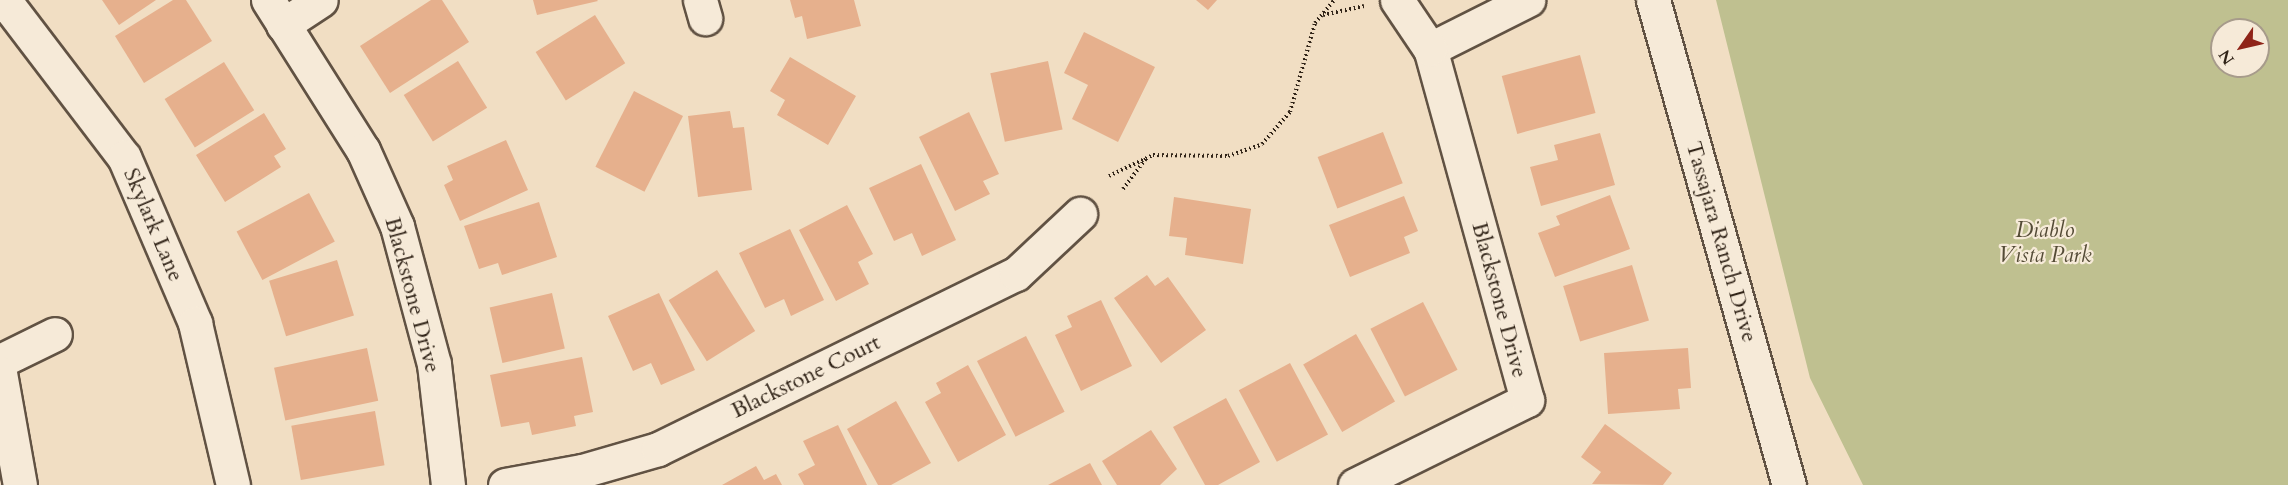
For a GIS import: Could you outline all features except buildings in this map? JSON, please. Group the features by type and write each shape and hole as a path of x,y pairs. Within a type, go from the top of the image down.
{"street":[{"name":"Blackstone Drive","path":"321,0 276,12 363,150 397,226 434,364 448,485"},
{"name":"Blackstone Drive","path":"1355,485 1527,400 1430,49 1397,0"},
{"path":"1430,49 1528,0"},
{"name":"Tassajara Ranch Drive","path":"1653,0 1789,485"},
{"name":"Skylark Lane","path":"0,5 8,5 124,157 195,323 233,485"},
{"name":"Blackstone Court","path":"505,485 582,471 658,449 1017,274 1080,214"},
{"path":"0,361 55,333"},
{"path":"0,373 20,485"}],"path":[{"path":"1109,176 1146,158 1173,152 1228,156 1262,144 1279,130 1300,90 1315,23 1334,0"},
{"path":"1323,15 1364,6"},
{"path":"1123,189 1146,158"}],"green space":[{"name":"Diablo Vista Park","path":"1716,0 2288,0 2288,485 1863,485 1810,378"}]}
